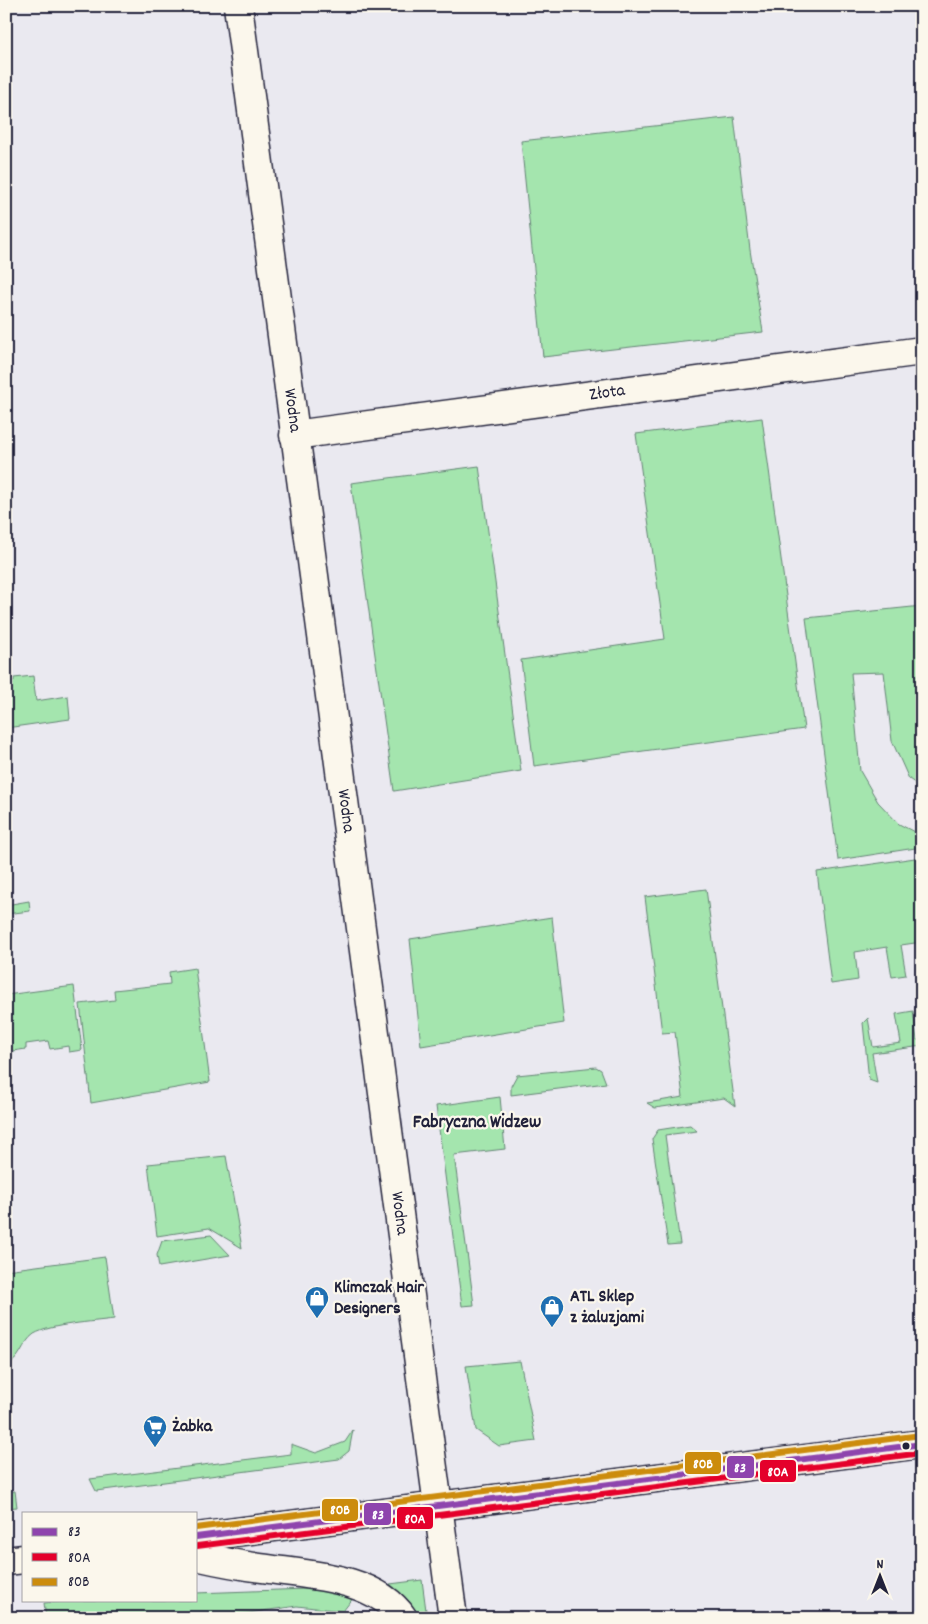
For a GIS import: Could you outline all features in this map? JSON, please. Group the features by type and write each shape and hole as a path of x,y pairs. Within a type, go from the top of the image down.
{"street":[{"name":"Wodna","path":"238,6 453,1618"},
{"name":"Złota","path":"294,435 922,351"},
{"path":"198,1536 922,1444"},
{"path":"198,1556 330,1578 352,1584 368,1590 386,1601 403,1618"},
{"path":"6,1561 22,1559"}],"green space":[{"path":"734,117 750,250 763,332 543,357 521,141"},
{"path":"762,418 804,729 534,766 521,660 665,639 636,434"},
{"path":"479,466 521,771 394,791 351,483"},
{"path":"922,606 922,788 909,779 892,741 884,672 851,673 860,771 878,802 899,824 922,836 922,847 838,860 806,618"},
{"path":"33,676 36,701 68,696 70,719 6,728 6,682 14,681 14,678"},
{"path":"922,857 922,942 901,945 906,975 892,977 887,947 855,952 858,980 831,984 817,872"},
{"path":"706,889 735,1106 724,1098 655,1108 647,1103 683,1097 675,1032 662,1033 645,897"},
{"path":"29,901 30,911 6,914 6,905"},
{"path":"552,917 564,1023 421,1046 410,939"},
{"path":"195,968 210,1082 91,1103 80,1004 115,1000 114,990 170,984 169,972"},
{"path":"74,986 82,1050 69,1052 68,1046 50,1049 48,1041 26,1044 26,1049 6,1052 6,995"},
{"path":"913,1011 917,1040 922,1040 922,1046 872,1053 877,1083 869,1080 863,1023 868,1018 873,1047 901,1043 896,1014"},
{"path":"596,1067 601,1070 606,1083 511,1095 511,1086 517,1075"},
{"path":"500,1097 505,1149 454,1155 474,1305 462,1306 436,1106"},
{"path":"690,1125 697,1131 665,1135 680,1244 668,1245 652,1139 658,1130"},
{"path":"226,1156 242,1248 209,1228 157,1236 148,1164"},
{"path":"211,1235 230,1255 159,1267 157,1255 162,1241"},
{"path":"105,1257 114,1319 61,1326 34,1334 15,1360 6,1365 6,1270"},
{"path":"520,1361 536,1441 499,1446 476,1430 466,1366"},
{"path":"353,1430 349,1451 339,1459 96,1491 90,1479 291,1454 291,1444 316,1453 345,1442"},
{"path":"15,1491 17,1507 6,1508 6,1492"},
{"path":"422,1580 427,1618 420,1618 409,1601 390,1584"},
{"path":"307,1589 323,1590 354,1597 343,1611 297,1606 214,1618 46,1618 44,1603 198,1602 198,1593"}],"transit line":[{"name":"80B","path":"198,1528 921,1435"},
{"name":"83","path":"198,1537 922,1444"},
{"name":"80A","path":"198,1546 922,1453"}],"place":[{"name":"Klimczak Hair Designers","path":"317,1319"},
{"name":"ATL Sklep z żaluzjami","path":"552,1328"},
{"name":"Żabka","path":"155,1448"}],"district":[{"name":"Fabryczna Widzew","path":"477,1123"}]}
